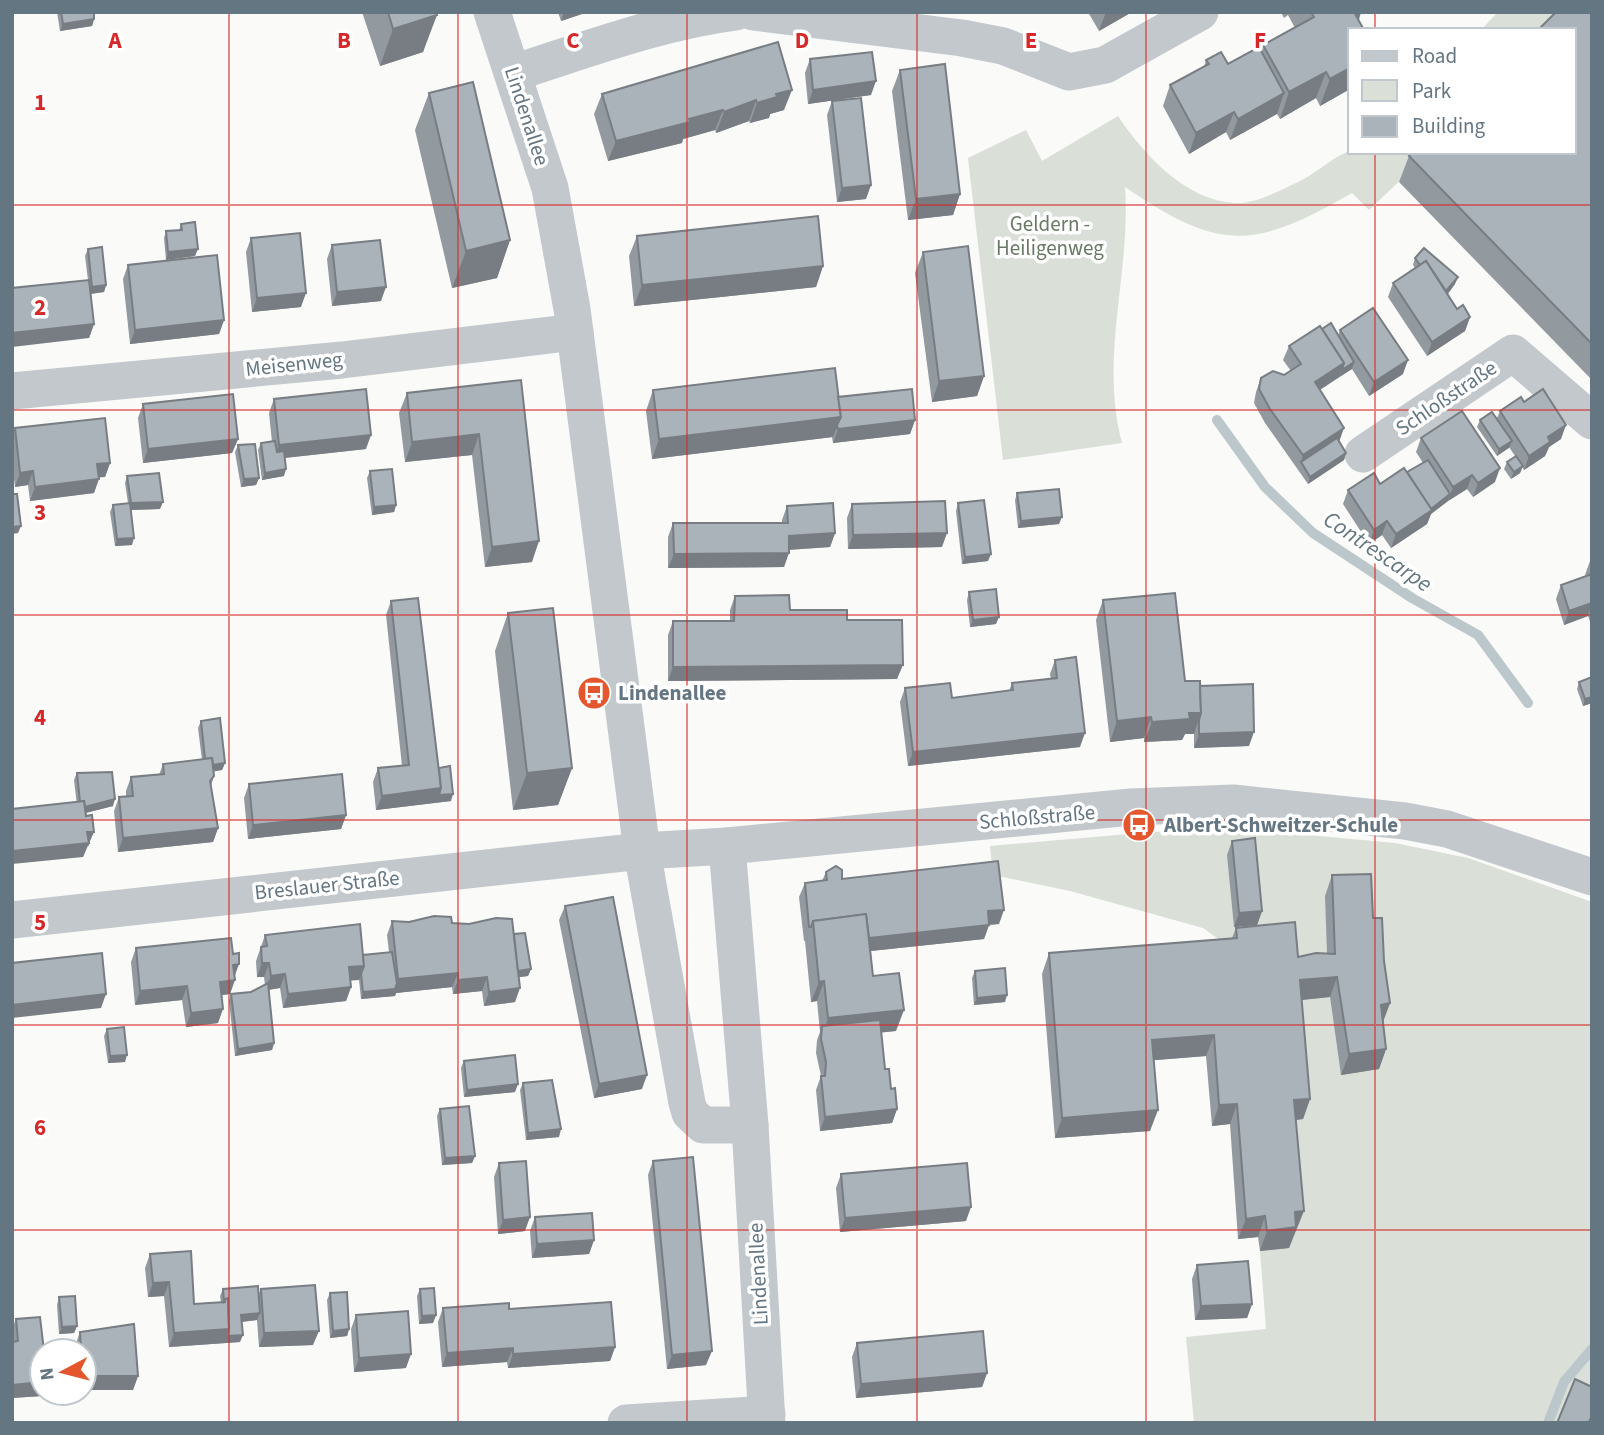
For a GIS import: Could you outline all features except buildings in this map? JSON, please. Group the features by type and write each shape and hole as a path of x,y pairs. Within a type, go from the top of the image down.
{"street":[{"name":"Lindenallee","path":"492,12 550,188 575,332 642,851 690,1113 703,1125 750,1125"},
{"path":"513,73 653,29 700,17 736,12"},
{"path":"753,12 972,40 1003,46 1069,72 1105,65 1200,12"},
{"name":"Meisenweg","path":"12,391 342,360 575,332"},
{"name":"Schloßstraße","path":"1363,454 1513,354 1592,421"},
{"name":"Schloßstraße","path":"642,851 727,846 1131,807 1233,803 1405,821 1447,829 1592,877"},
{"name":"Lindenallee","path":"727,846 750,1125 767,1418"},
{"name":"Breslauer Straße","path":"12,920 642,851"},
{"path":"625,1423 767,1418"}],"green space":[{"path":"1498,12 1574,12 1558,28 1483,28"},
{"name":"Geldern - Heiligenweg","path":"1118,116 1153,160 1183,185 1217,200 1243,203 1275,193 1303,180 1347,152 1428,154 1369,210 1352,193 1288,225 1262,233 1237,236 1212,232 1187,223 1125,187 1124,251 1114,347 1116,411 1122,443 1003,460 968,158 1026,130 1042,161"},
{"path":"1244,829 1395,843 1468,858 1592,902 1592,1423 1194,1423 1186,1337 1266,1329 1260,1251 1289,1248 1287,1121 1303,1119 1292,1001 1330,997 1341,1075 1328,974 1231,948 1203,928 1070,891 993,875 990,846 1152,832"}],"waterway":[{"name":"Contrescarpe","path":"1217,420 1265,487 1313,533 1412,598 1478,635 1528,703"},
{"name":"Contrescarpe","path":"1548,1423 1564,1382 1592,1349"}],"place":[{"name":"Lindenallee","path":"594,693"},
{"name":"Albert-Schweitzer-Schule","path":"1139,825"}]}
